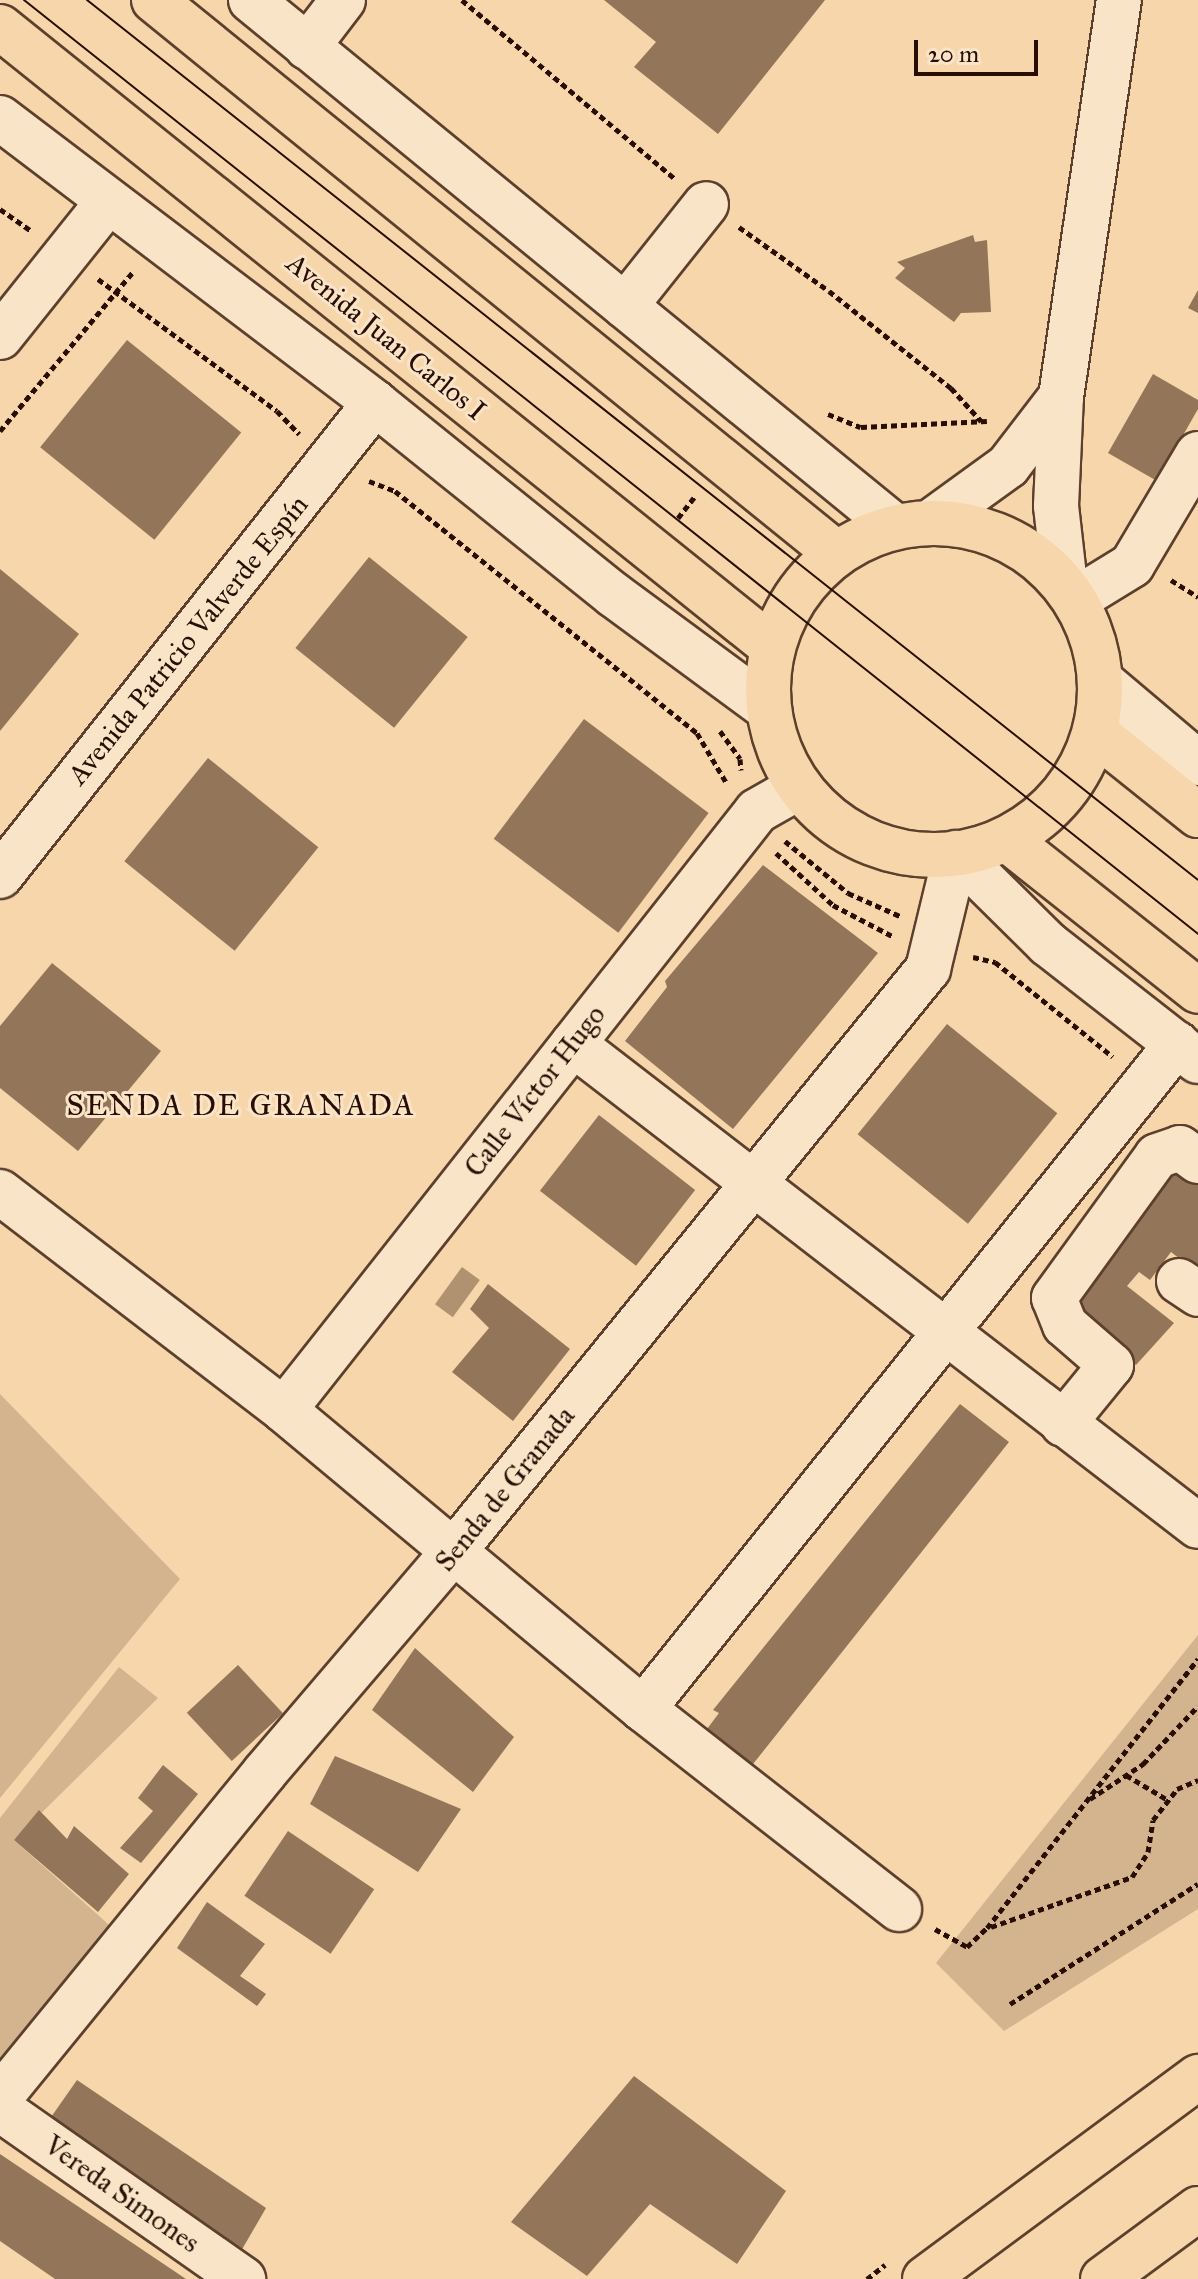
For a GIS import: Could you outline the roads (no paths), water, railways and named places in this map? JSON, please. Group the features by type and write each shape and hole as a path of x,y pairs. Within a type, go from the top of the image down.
{"main road":[{"path":"154,0 836,553"},
{"name":"Avenida Juan Carlos I","path":"0,27 771,646"},
{"path":"913,524 1006,538 1070,593 1093,639 1101,681 1098,735 1072,782 1009,841 956,853 896,851 842,828 799,787 777,750 767,708 771,646 787,608 836,553 913,524"},
{"path":"1098,735 1198,815"},
{"path":"1009,841 1198,991"},
{"path":"925,2279 1198,2077"},
{"path":"1103,2279 1198,2209"}],"street":[{"path":"251,0 625,306 913,524 1008,466 1061,397"},
{"path":"307,47 343,0"},
{"path":"1119,0 1061,397 1056,506 1070,593 1132,565 1198,454"},
{"name":"Avenida Juan Carlos I","path":"0,118 106,204 375,403 614,595 767,708"},
{"path":"0,337 106,204"},
{"path":"625,306 706,204"},
{"name":"Avenida Patricio Valverde Espín","path":"0,876 375,403"},
{"path":"1101,681 1198,763"},
{"name":"Calle Víctor Hugo","path":"284,1410 747,823 757,811 799,787"},
{"path":"643,1709 946,1336 1145,1083 1187,1052 1048,944 956,853"},
{"name":"Senda de Granada","path":"0,2097 265,1772 454,1551 928,969 956,853"},
{"path":"573,1044 946,1336 1198,1526"},
{"path":"1063,1424 1111,1365 1065,1325 1054,1298 1157,1156 1180,1148 1198,1161"},
{"path":"1,1196 284,1410 643,1709 899,1909"},
{"path":"1046,1209 1093,1244"},
{"name":"Vereda Simones","path":"0,2109 243,2279"}],"tram line":[{"path":"24,0 1198,934"},
{"path":"87,0 1198,880"}],"district":[{"name":"SENDA DE GRANADA","path":"241,1105"}]}
